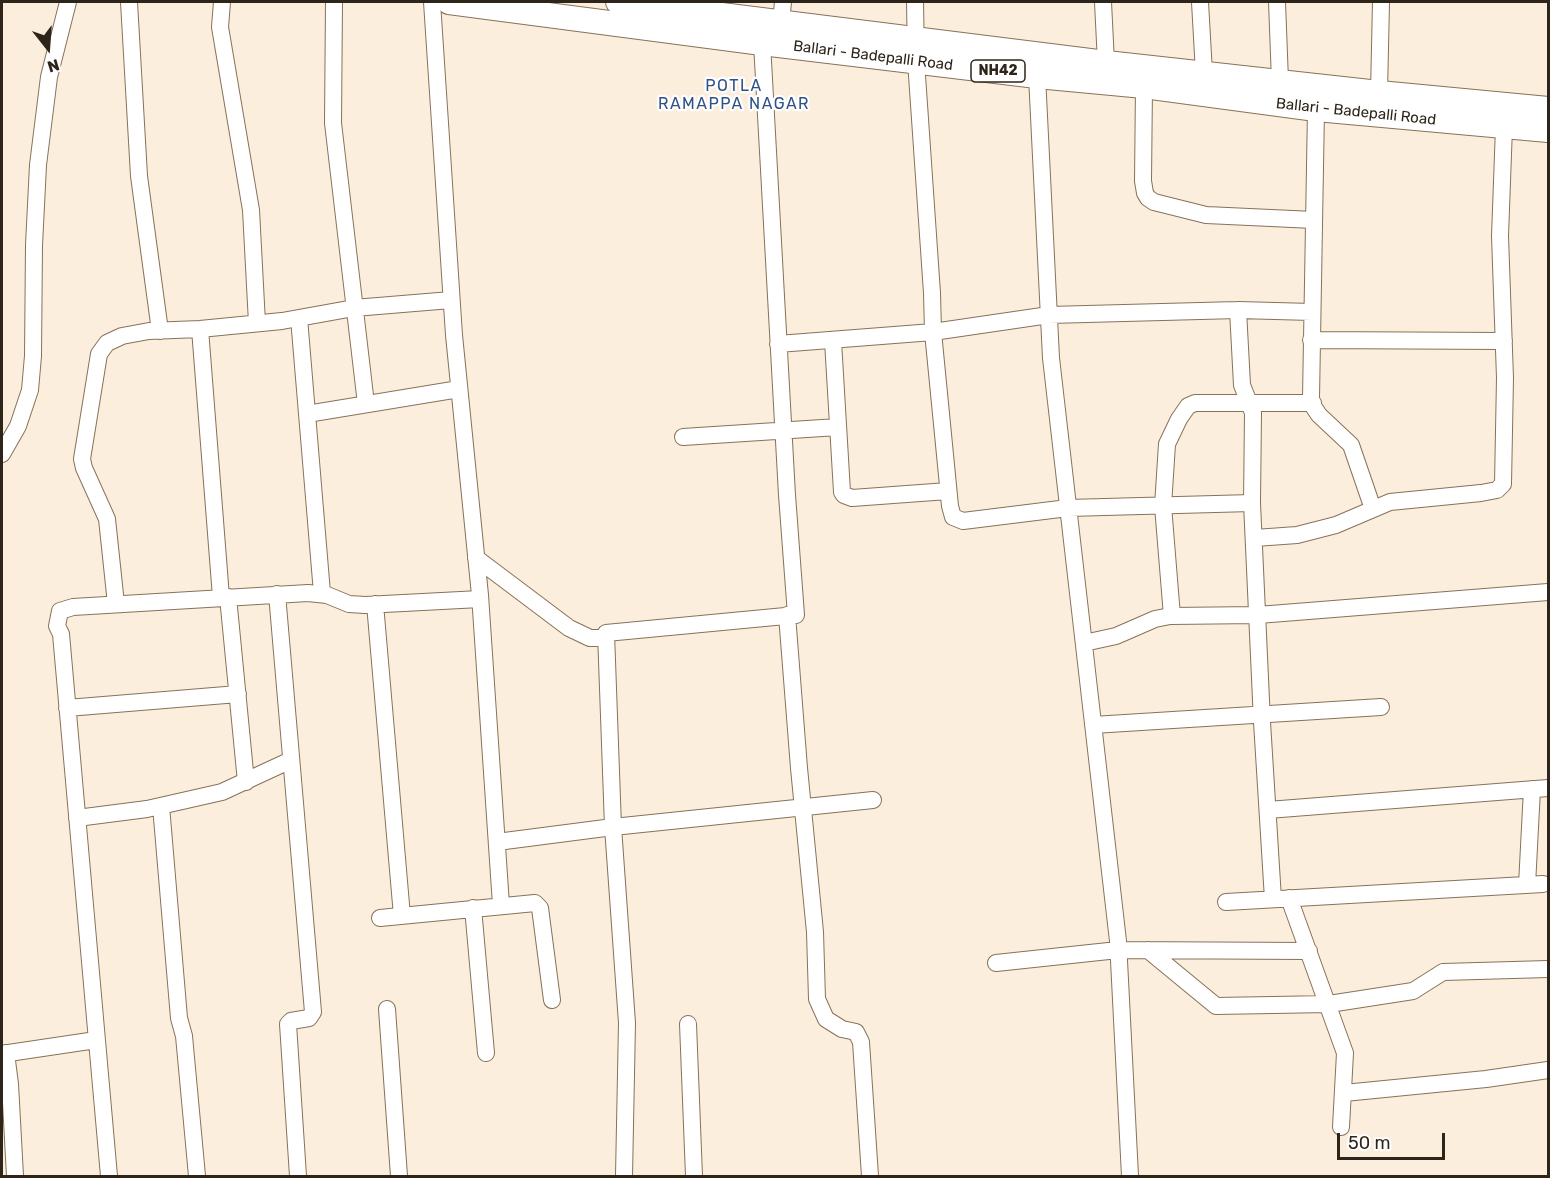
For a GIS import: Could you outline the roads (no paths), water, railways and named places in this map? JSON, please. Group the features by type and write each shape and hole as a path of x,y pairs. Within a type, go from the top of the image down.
{"highway":[{"name":"Ballari - Badepalli Road","path":"449,2 762,43 916,49 1106,63 1548,109"},
{"name":"Ballari - Badepalli Road","path":"618,2 782,12 916,49 1037,76 1144,86 1316,110 1548,130"}],"street":[{"path":"4,444 18,426 30,390 38,165 49,77 68,2"},
{"path":"129,2 139,176 160,331"},
{"path":"222,2 220,27 251,210 257,323"},
{"path":"334,2 333,123 366,404"},
{"path":"432,2 452,300 480,599 501,905"},
{"path":"915,2 933,332 951,513 957,520 963,521 1068,508 1252,503"},
{"path":"1103,2 1106,63"},
{"path":"1200,2 1204,73"},
{"path":"1277,2 1280,81"},
{"path":"1379,93 1381,2"},
{"path":"624,1176 627,1023 613,827 606,633 796,615 778,344 762,43"},
{"path":"1037,76 1051,358 1118,950 1130,1176"},
{"path":"1144,86 1143,181 1144,193 1148,198 1154,202 1206,215 1314,220"},
{"path":"1316,110 1311,340 1312,404 1318,415 1351,445 1373,509"},
{"path":"1255,538 1305,533 1336,525 1390,502 1487,492 1497,490 1503,484 1505,389 1500,236 1504,127"},
{"path":"116,604 107,519 83,464 99,354 103,348 113,339 149,331 201,329 300,318 354,308 452,300"},
{"path":"778,344 933,332 1049,315 1238,310 1312,312"},
{"path":"1238,310 1242,385 1250,402 1253,422 1252,503 1268,810 1281,898 1309,951 1346,1053 1341,1127"},
{"path":"300,318 322,593"},
{"path":"201,329 225,597 238,694 246,782"},
{"path":"1311,340 1504,340"},
{"path":"833,341 842,492 847,497 948,491"},
{"path":"307,414 459,389"},
{"path":"1172,616 1163,506 1167,444 1179,419 1188,406 1195,403 1312,404"},
{"path":"683,437 838,427"},
{"path":"476,558 568,628 590,638 606,638"},
{"path":"1084,643 1116,636 1155,619 1172,616 1258,615 1548,592"},
{"path":"109,1176 61,634 57,626 58,614 64,608 277,594 322,593 349,604 480,599"},
{"path":"277,594 313,1012 309,1018 291,1021 288,1024 298,1176"},
{"path":"375,604 402,916"},
{"path":"787,615 802,807 815,932 817,999 826,1019 842,1029 856,1032 861,1042 870,1176"},
{"path":"67,708 238,694"},
{"path":"1093,725 1381,707"},
{"path":"77,818 161,806 222,792 291,760"},
{"path":"1226,902 1535,885 1540,789 1268,810"},
{"path":"497,842 613,827 873,800"},
{"path":"161,806 179,1018 184,1036 197,1176"},
{"path":"380,918 532,902 540,908 552,1000"},
{"path":"473,908 486,1053"},
{"path":"996,963 1118,950 1309,951"},
{"path":"1148,950 1216,1006 1329,1004 1413,991 1443,972 1548,969"},
{"path":"387,1009 399,1176"},
{"path":"688,1023 694,1176"},
{"path":"15,1176 10,1084 4,1054 96,1040"},
{"path":"1344,1093 1486,1079 1548,1070"}],"district":[{"name":"POTLA RAMAPPA NAGAR","path":"734,95"}]}
